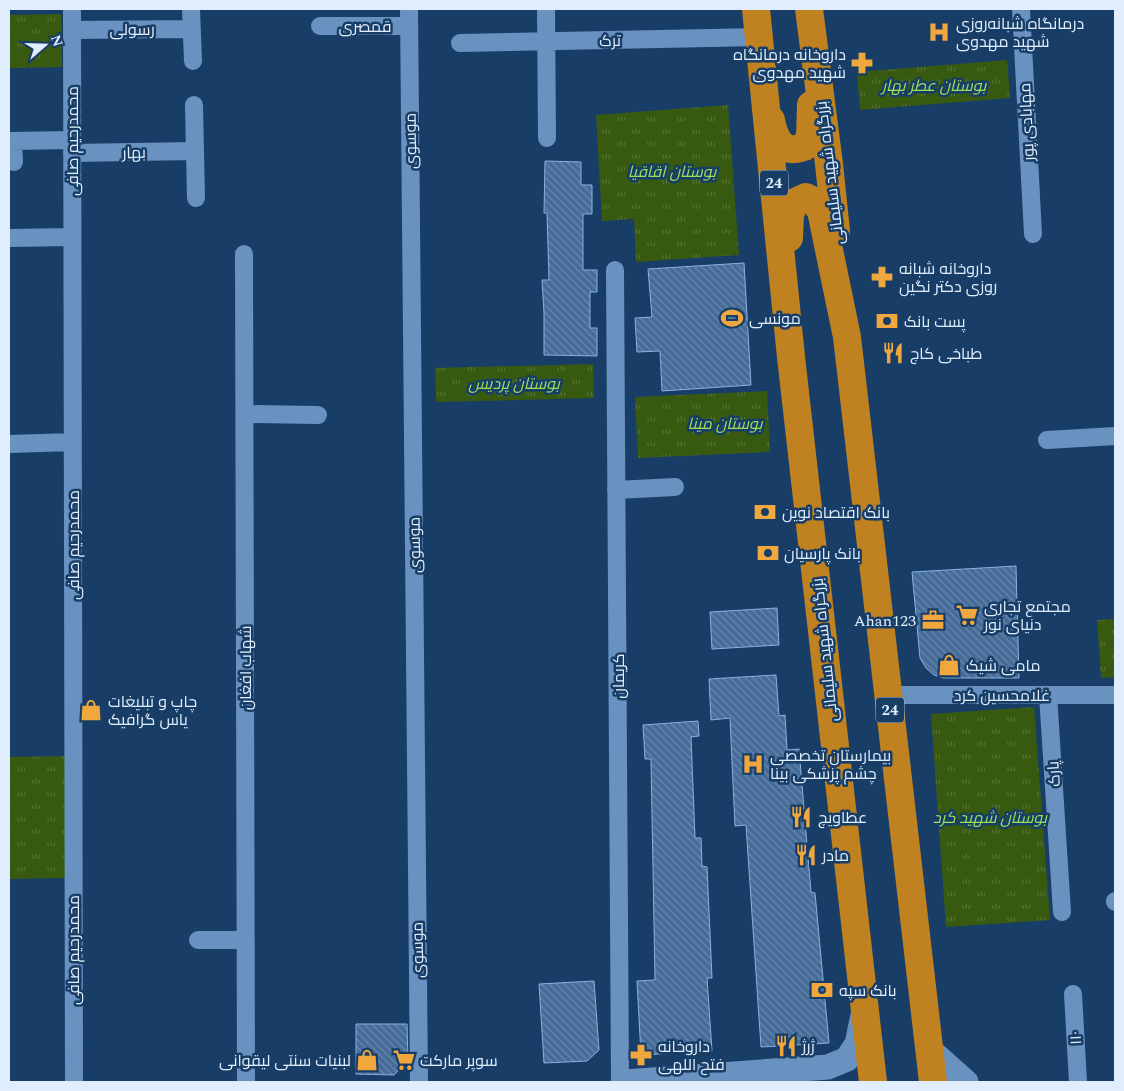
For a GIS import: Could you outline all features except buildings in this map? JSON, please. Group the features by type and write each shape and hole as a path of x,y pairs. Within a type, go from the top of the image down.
{"highway":[{"name":"بزرگراه شهید سلیمانی","path":"756,9 791,357 873,1082"},
{"name":"بزرگراه شهید سلیمانی","path":"811,21 829,164 847,337"},
{"path":"760,37 766,98 773,132 782,145 792,150 804,147 810,137 811,21"},
{"path":"791,357 790,214 796,202 806,197 814,201 821,211 847,337"},
{"name":"24","path":"847,337 933,1082"}],"main road":[{"path":"625,1082 722,1079 828,1067 847,1059 858,1044 864,1006"},
{"path":"930,1050 966,1082"}],"street":[{"name":"محمدرحیم صافی","path":"72,9 74,1082"},
{"path":"191,9 193,61"},
{"path":"546,9 547,138"},
{"name":"مهابادی پور","path":"1021,9 1033,234"},
{"name":"قمصری","path":"320,26 409,17"},
{"name":"موسوی","path":"409,17 419,1082"},
{"name":"رسولی","path":"72,30 192,28"},
{"name":"ترک","path":"460,43 760,37"},
{"path":"194,105 196,198"},
{"path":"11,141 14,162"},
{"name":"بهار","path":"11,141 72,146 195,150"},
{"path":"9,238 72,237"},
{"name":"شهاب افغان","path":"244,254 246,1082"},
{"name":"کریمان","path":"615,270 620,1082"},
{"path":"245,414 318,415"},
{"path":"1047,440 1115,436"},
{"path":"9,444 72,442"},
{"path":"616,490 675,487"},
{"name":"غلامحسین کرد","path":"888,695 1115,695"},
{"name":"پارک","path":"1048,696 1062,912"},
{"path":"198,940 246,940"},
{"name":"۱۱۰","path":"1073,994 1078,1082"}],"green space":[{"path":"61,14 62,67 9,68 9,15"},
{"name":"بوستان عطر بهار","path":"1007,60 1010,98 860,110 857,72"},
{"name":"بوستان اقاقیا","path":"728,105 739,255 636,262 634,219 602,221 596,115"},
{"name":"بوستان پردیس","path":"593,364 594,398 436,402 435,368"},
{"name":"بوستان مینا","path":"767,391 770,452 638,458 635,397"},
{"path":"1115,619 1115,677 1101,678 1097,620"},
{"name":"بوستان شهید کرد","path":"1034,707 1050,920 946,927 931,714"},
{"path":"68,756 66,878 9,879 9,757"}],"place":[{"name":"درمانگاه شبانه‌روزی شهید مهدوی","path":"939,32"},
{"name":"داروخانه درمانگاه شهید مهدوی","path":"862,63"},
{"name":"داروخانه شبانه روزی دکتر نگین","path":"882,277"},
{"name":"مونسی","path":"732,318"},
{"name":"پست بانک","path":"887,321"},
{"name":"طباخی کاج","path":"893,353"},
{"name":"بانک اقتصاد نوین","path":"765,512"},
{"name":"بانک پارسیان","path":"768,553"},
{"name":"مجتمع تجاری دنیای نور","path":"967,615"},
{"name":"Ahan123","path":"933,620"},
{"name":"مامی شیک","path":"949,665"},
{"name":"چاپ و تبلیغات یاس گرافیک","path":"91,710"},
{"name":"بیمارستان تخصصی چشم پزشکی بینا","path":"753,764"},
{"name":"عطاویچ","path":"801,817"},
{"name":"مادر","path":"806,855"},
{"name":"بانک سپه","path":"822,990"},
{"name":"ژرژ","path":"786,1046"},
{"name":"داروخانه فتح اللهی","path":"641,1055"},
{"name":"لبنیات سنتی لیقوانی","path":"367,1060"},
{"name":"سوپر مارکت","path":"404,1060"}]}
